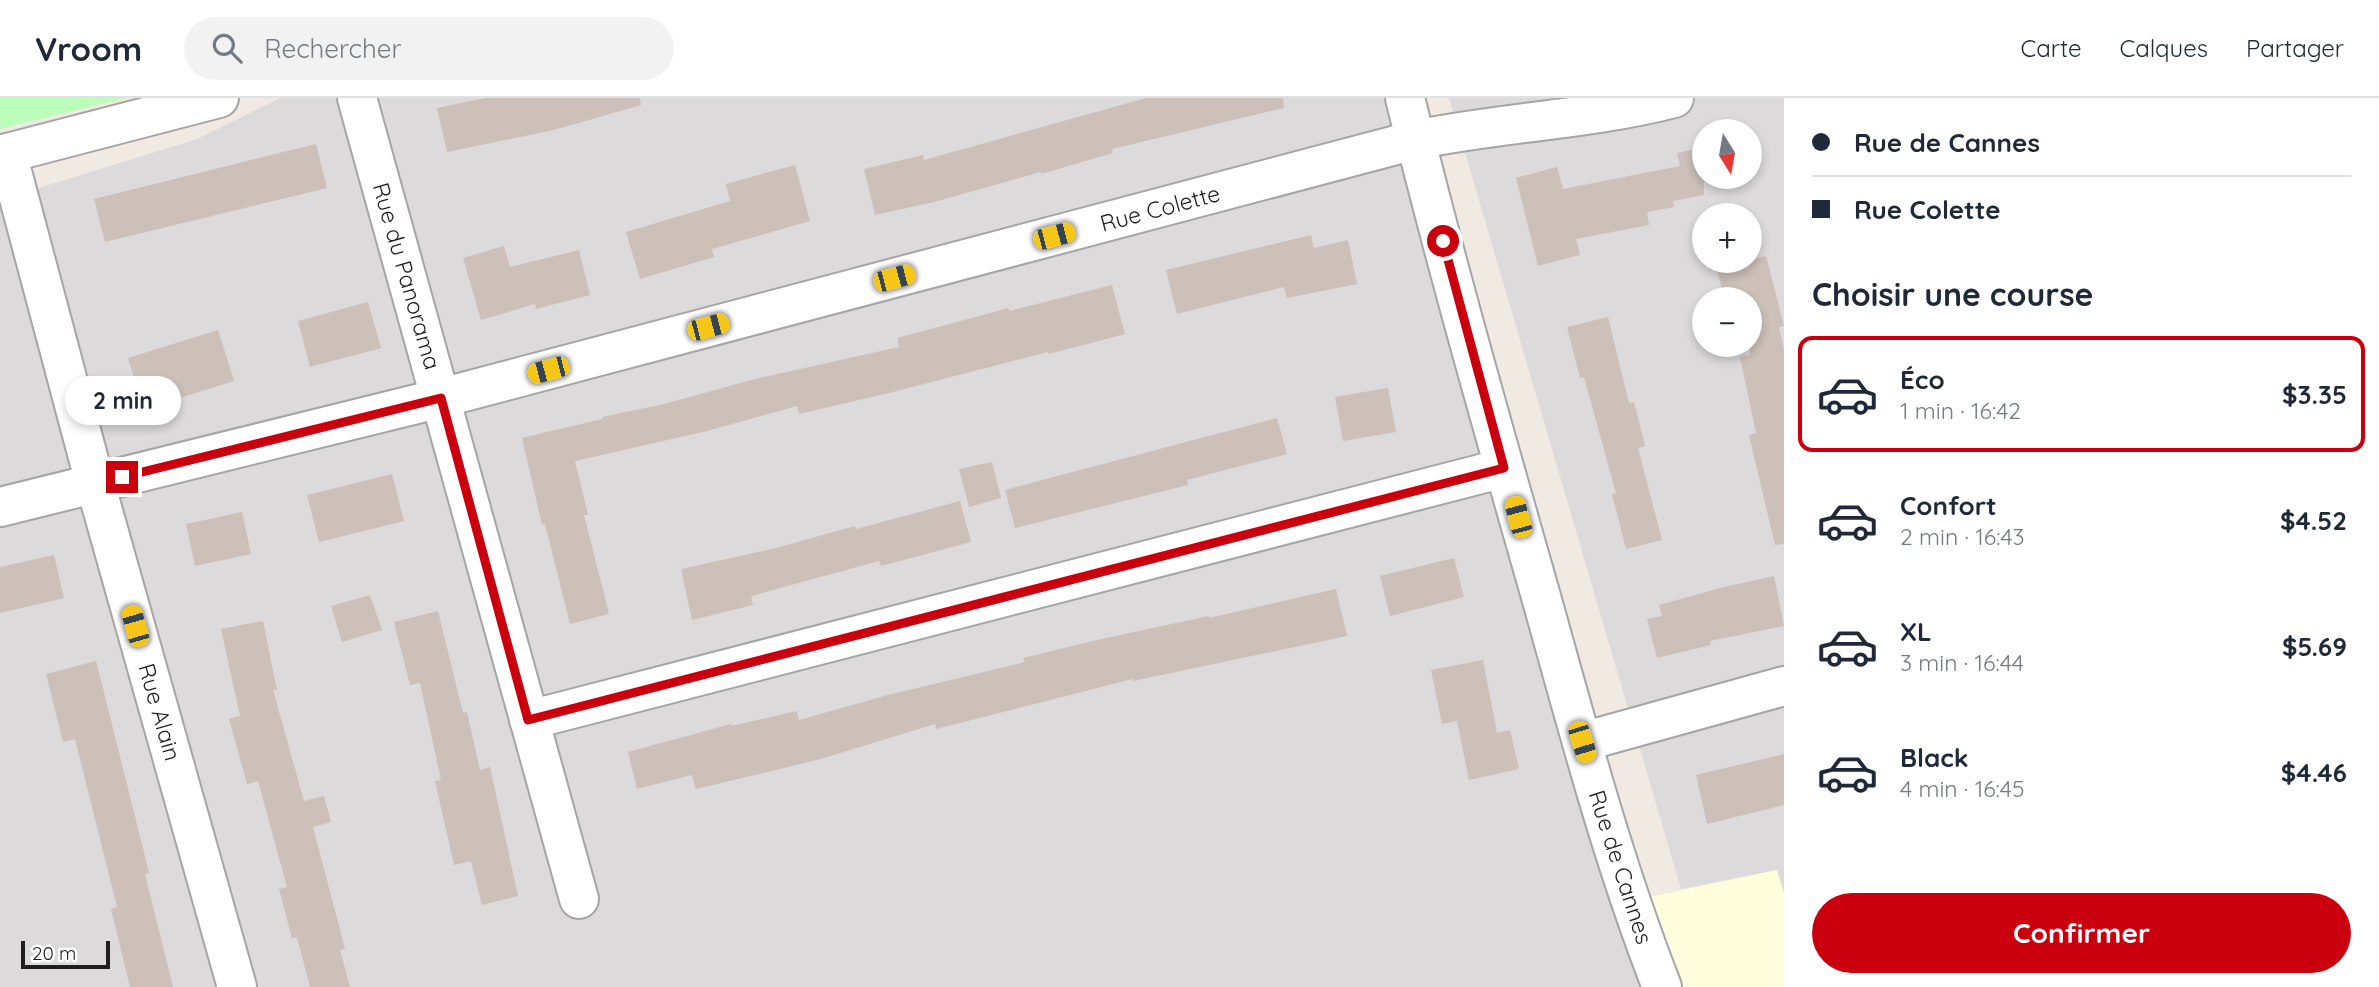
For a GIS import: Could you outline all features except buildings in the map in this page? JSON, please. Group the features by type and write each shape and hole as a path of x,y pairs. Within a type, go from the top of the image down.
{"street":[{"path":"4,154 219,98"},
{"name":"Rue du Panorama","path":"357,98 579,899"},
{"name":"Rue de Cannes","path":"1405,98 1504,468 1582,742 1631,901 1662,987"},
{"name":"Rue Colette","path":"0,507 441,398 1415,140 1465,129 1627,110 1674,98"},
{"name":"Rue Alain","path":"4,154 237,987"},
{"path":"528,720 1504,468"},
{"path":"1582,742 1784,686"}],"shaded area":[{"path":"280,98 1405,98 1662,987 0,987 0,200 197,139"},
{"path":"1449,98 1784,98 1784,893 1776,870 1681,889"},
{"path":"1777,870 1784,893 1784,987 1662,987 1631,901"}],"green space":[{"path":"0,98 125,98 0,129"}],"route":[{"path":"122,477 441,398 528,720 1504,468 1443,241"}]}
